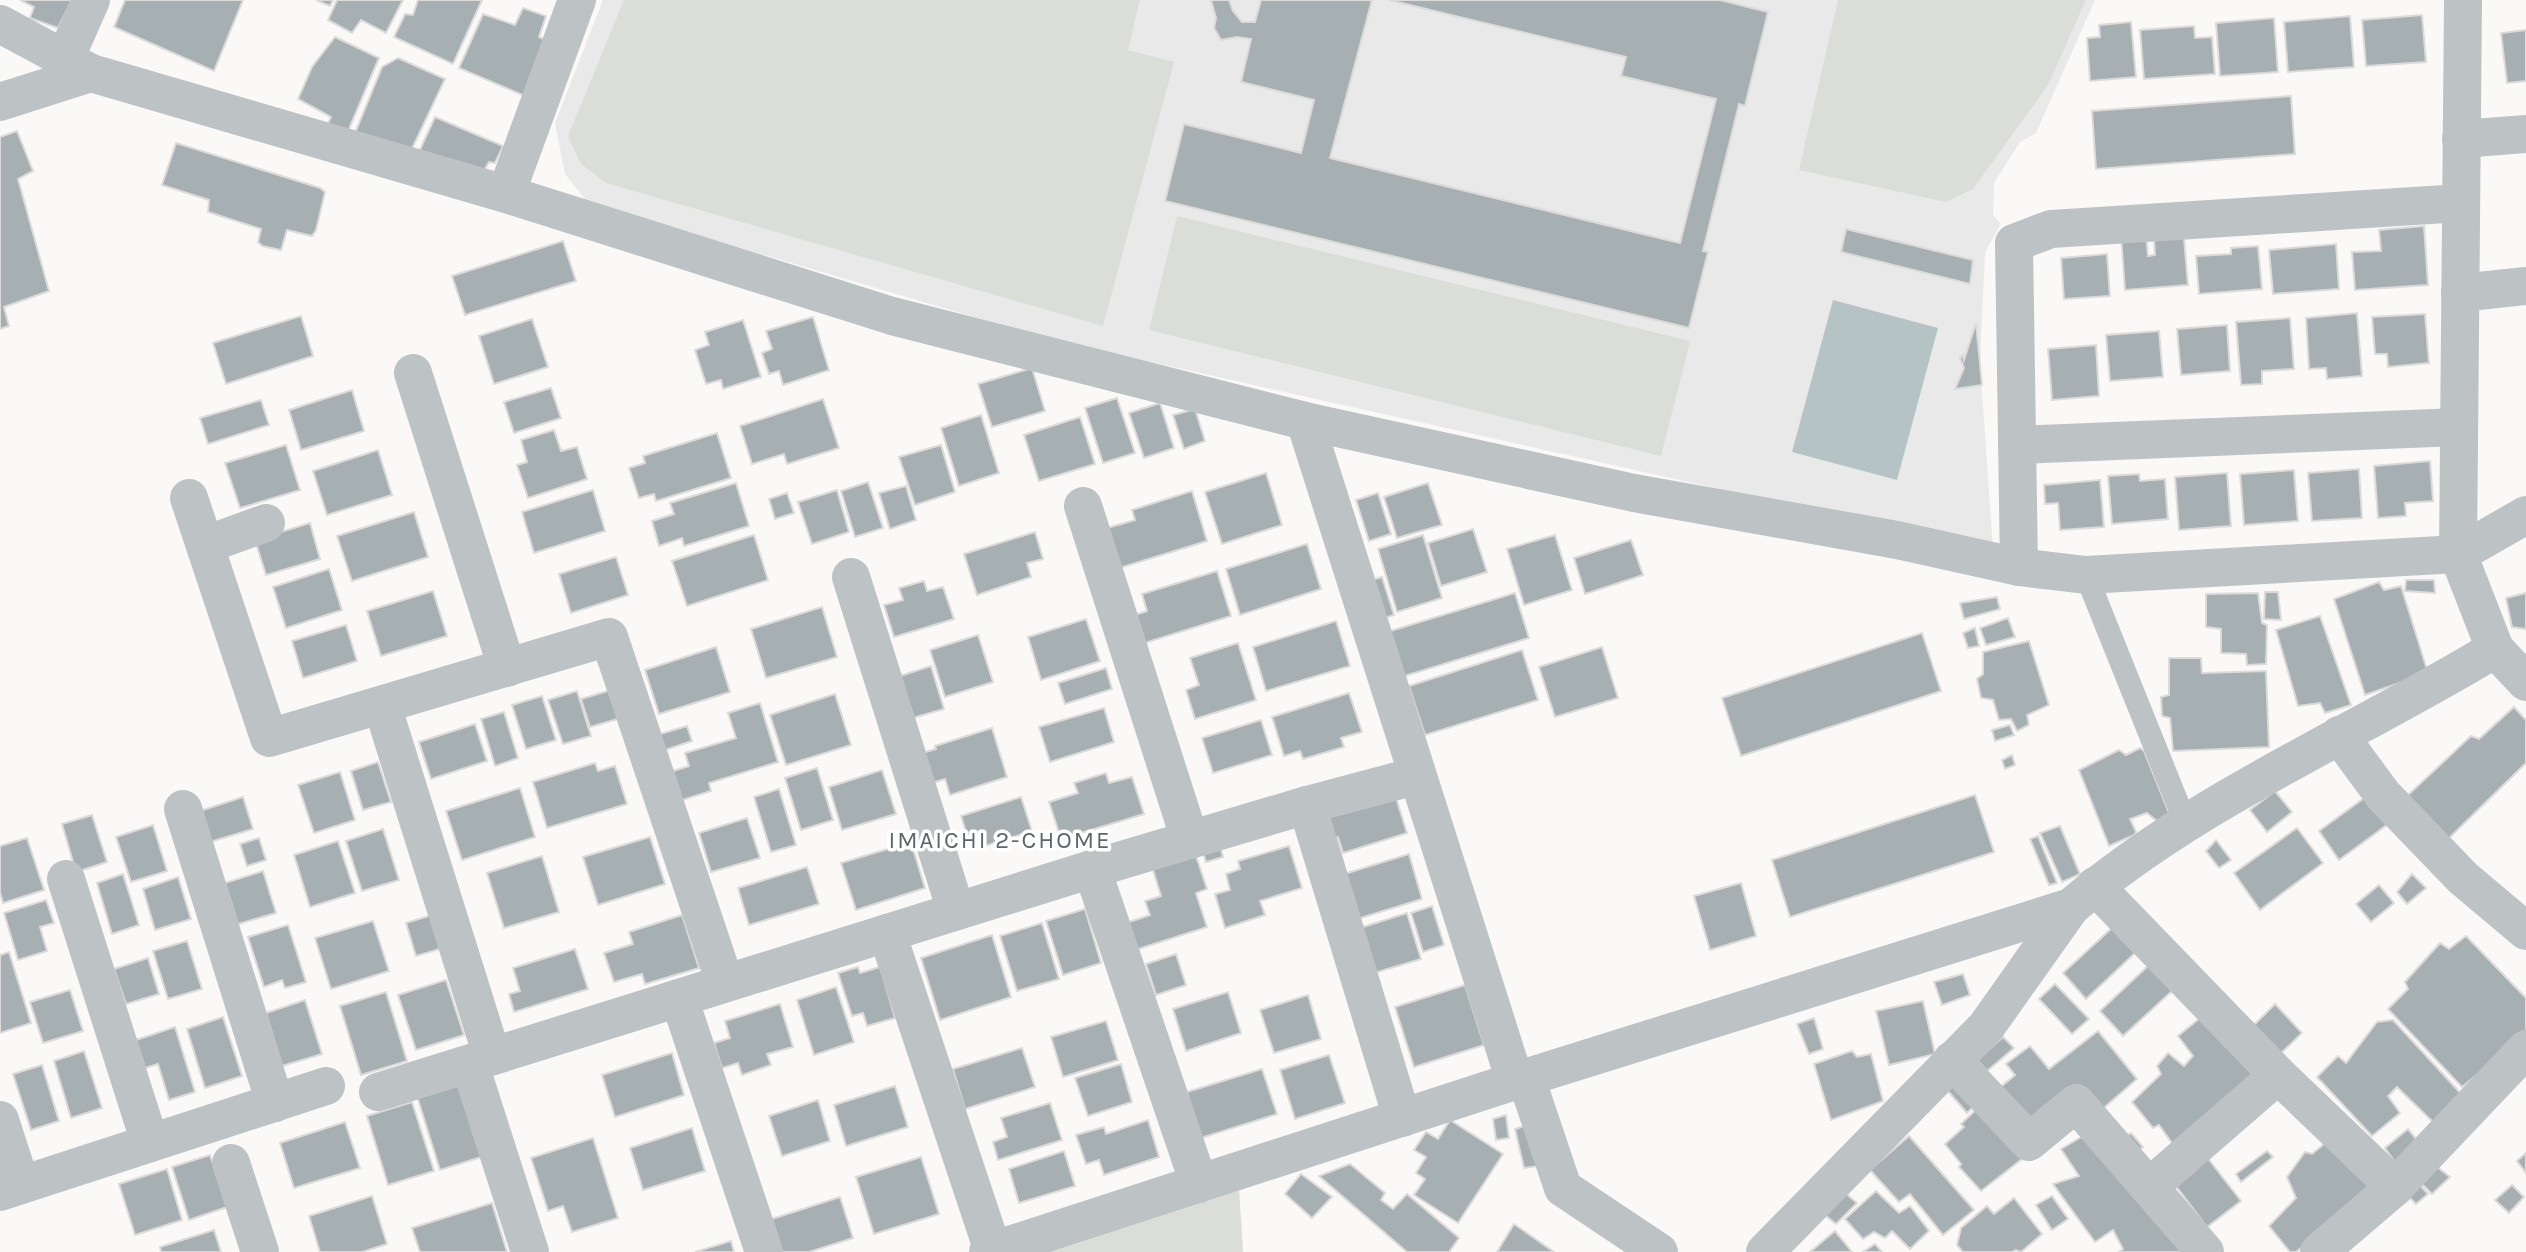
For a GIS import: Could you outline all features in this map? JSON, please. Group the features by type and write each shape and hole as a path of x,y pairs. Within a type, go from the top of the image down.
{"street":[{"path":"78,66 91,0"},
{"path":"506,194 577,0"},
{"path":"2463,0 2458,554 2495,649 2526,682"},
{"path":"0,24 78,66 506,194 892,316 1305,421 1634,493 1897,540 2019,567 2086,575 2458,554 2526,515"},
{"path":"0,102 78,66"},
{"path":"2461,139 2526,134"},
{"path":"2019,567 2014,243 2051,229 2461,203"},
{"path":"2460,293 2526,286"},
{"path":"412,373 507,668"},
{"path":"1305,421 1416,776 1521,1079 1563,1188 1659,1252"},
{"path":"2017,445 2459,427"},
{"path":"189,498 269,738 609,637 725,983"},
{"path":"1083,506 1190,840"},
{"path":"205,545 266,523"},
{"path":"851,577 956,911"},
{"path":"887,933 990,1251 2083,896 2186,824 2339,735 2441,682 2495,649"},
{"path":"382,705 481,1060 530,1252"},
{"path":"2339,735 2383,795 2463,878 2526,931"},
{"path":"378,1093 1092,869 1307,805 1416,776"},
{"path":"1307,805 1402,1118"},
{"path":"183,810 275,1103"},
{"path":"1092,869 1199,1184"},
{"path":"66,879 150,1143"},
{"path":"1765,1252 1986,1027 2083,896"},
{"path":"2083,896 2395,1186"},
{"path":"679,998 764,1252"},
{"path":"2319,1252 2395,1186 2526,1049"},
{"path":"1952,1060 2029,1142 2076,1103 2205,1252"},
{"path":"2149,1187 2278,1075"},
{"path":"0,1119 10,1188 326,1086"},
{"path":"232,1163 260,1252"}],"lane":[{"path":"2086,575 2186,824"}],"shaded area":[{"path":"603,0 2095,0 2036,133 2020,142 1994,183 1993,215 2001,224 1985,252 1980,362 1993,550 1052,340 588,203 565,174 555,123"},
{"path":"624,0 1140,0 1128,50 1174,62 1103,326 606,183 581,164 568,136"},
{"path":"1838,0 2086,0 2048,85 1973,189 1946,202 1799,170"},
{"path":"1177,216 1690,341 1661,456 1149,330"},
{"path":"1833,300 1938,328 1897,480 1792,452"},
{"path":"1239,1188 1243,1252 1045,1252"}],"building":[{"path":"20,0 72,0 58,28 30,18 34,7"},
{"path":"125,0 243,0 214,71 114,27"},
{"path":"316,0 333,0 330,6"},
{"path":"337,0 403,0 386,33 361,20 352,33 328,20"},
{"path":"418,0 482,0 453,64 394,37 405,14 413,15"},
{"path":"1211,0 1229,0 1233,11 1242,22 1255,22 1261,0 1372,0 1330,158 1680,243 1716,99 1621,76 1626,57 1389,0 1720,0 1768,12 1745,106 1739,104 1703,251 1708,252 1689,328 1165,201 1184,124 1301,153 1314,100 1241,82 1251,39 1237,37 1221,40 1214,28 1216,18"},
{"path":"523,8 546,16 539,37 547,41 525,96 459,68 483,14 515,25"},
{"path":"2422,15 2426,62 2366,66 2362,20"},
{"path":"2350,16 2354,67 2288,72 2284,22"},
{"path":"2274,18 2278,72 2220,76 2216,23"},
{"path":"2131,22 2136,77 2090,81 2087,38 2100,37 2099,25"},
{"path":"2194,26 2195,38 2212,37 2215,74 2144,79 2140,30"},
{"path":"2526,30 2526,81 2507,83 2501,33"},
{"path":"335,37 379,58 346,136 326,128 331,117 298,99 312,67"},
{"path":"398,58 445,79 409,155 355,133 382,67"},
{"path":"2291,96 2295,154 2096,169 2092,111"},
{"path":"435,117 503,146 495,163 489,162 480,177 418,154"},
{"path":"17,131 33,171 18,179 49,291 4,307 9,326 0,329 0,137"},
{"path":"176,143 320,188 325,192 316,230 312,236 287,230 281,250 262,246 258,242 261,229 208,212 209,200 162,185"},
{"path":"2424,226 2428,285 2355,290 2352,252 2381,251 2379,230"},
{"path":"1846,229 1973,260 1970,284 1841,252"},
{"path":"2146,234 2148,256 2155,255 2154,240 2184,238 2188,285 2125,290 2121,236"},
{"path":"563,241 576,281 465,315 452,276"},
{"path":"2336,244 2339,289 2273,294 2269,250"},
{"path":"2258,246 2262,289 2199,294 2196,256 2231,254 2231,248"},
{"path":"2107,254 2110,296 2064,299 2061,258"},
{"path":"2357,313 2362,376 2327,379 2326,368 2309,369 2306,318"},
{"path":"2425,314 2429,363 2388,367 2387,354 2375,354 2372,317"},
{"path":"301,316 313,356 226,384 213,343"},
{"path":"813,317 829,370 783,385 779,371 769,374 762,353 772,349 766,331"},
{"path":"2290,318 2294,369 2262,371 2262,384 2241,385 2236,322"},
{"path":"532,319 548,367 494,384 479,336"},
{"path":"743,320 761,377 723,389 721,380 706,384 695,350 709,345 705,332"},
{"path":"1976,323 1982,385 1955,389 1964,368 1960,358 1963,355 1964,360"},
{"path":"2227,325 2230,371 2181,375 2177,329"},
{"path":"2159,331 2163,377 2110,381 2106,335"},
{"path":"2096,345 2099,396 2052,400 2048,349"},
{"path":"1032,368 1045,411 992,427 978,384"},
{"path":"551,388 561,418 514,433 504,402"},
{"path":"352,390 364,431 301,450 289,410"},
{"path":"1117,398 1135,453 1103,463 1085,408"},
{"path":"823,399 839,448 787,464 784,454 752,464 740,426"},
{"path":"261,400 269,425 208,444 200,418"},
{"path":"1160,403 1174,448 1144,458 1129,413"},
{"path":"1195,409 1205,441 1184,449 1173,415"},
{"path":"981,415 999,473 959,486 941,428"},
{"path":"1080,417 1095,464 1039,481 1024,435"},
{"path":"554,430 561,451 577,447 587,479 528,498 517,465 527,462 521,440"},
{"path":"717,433 731,478 656,501 654,494 639,498 629,468 645,463 643,456"},
{"path":"286,445 300,490 240,508 225,463"},
{"path":"941,445 955,492 915,505 899,457"},
{"path":"378,450 392,495 327,515 313,471"},
{"path":"2430,461 2433,501 2405,503 2406,516 2378,518 2374,466"},
{"path":"2359,469 2362,518 2312,521 2308,473"},
{"path":"2294,470 2298,521 2244,525 2240,474"},
{"path":"1266,473 1282,525 1222,544 1205,492"},
{"path":"2227,473 2231,526 2179,530 2175,477"},
{"path":"2139,474 2140,481 2165,479 2168,519 2112,524 2108,476"},
{"path":"2100,480 2104,527 2060,530 2058,503 2045,504 2044,485"},
{"path":"868,482 883,528 855,537 841,491"},
{"path":"736,483 749,526 684,546 682,538 659,546 652,521 674,514 670,503"},
{"path":"1428,483 1442,525 1397,538 1384,497"},
{"path":"906,486 916,520 890,529 879,493"},
{"path":"593,490 605,531 534,553 522,512"},
{"path":"837,490 849,532 812,544 798,502"},
{"path":"1192,491 1207,541 1116,569 1104,529 1135,520 1132,510"},
{"path":"787,493 794,513 775,519 769,499"},
{"path":"1378,493 1391,534 1369,541 1356,500"},
{"path":"414,512 428,557 352,581 337,536"},
{"path":"310,523 320,559 266,575 255,540"},
{"path":"1473,529 1487,572 1441,586 1428,543"},
{"path":"1035,532 1043,559 1027,563 1031,577 977,595 964,554"},
{"path":"754,535 768,580 687,606 672,561"},
{"path":"1423,535 1442,598 1397,612 1378,549"},
{"path":"1555,535 1572,590 1524,605 1507,549"},
{"path":"1631,540 1643,575 1585,594 1574,558"},
{"path":"1307,544 1321,589 1240,615 1226,569"},
{"path":"616,557 628,595 571,613 559,574"},
{"path":"329,569 342,610 286,628 273,587"},
{"path":"1217,571 1231,616 1138,645 1129,617 1147,611 1142,594"},
{"path":"1382,577 1394,615 1375,621 1362,583"},
{"path":"2406,580 2434,580 2435,593 2405,591"},
{"path":"924,581 927,591 943,587 954,619 894,637 884,605 903,600 899,588"},
{"path":"2379,582 2384,590 2401,586 2428,673 2365,695 2334,599"},
{"path":"433,591 447,636 381,656 367,611"},
{"path":"2265,592 2278,592 2281,620 2264,619"},
{"path":"1515,593 1529,638 1398,678 1384,633"},
{"path":"2258,593 2262,623 2267,625 2266,664 2247,665 2246,654 2221,653 2221,629 2206,627 2206,594"},
{"path":"2526,593 2526,629 2512,627 2506,598"},
{"path":"1997,597 2000,609 1964,619 1960,603"},
{"path":"822,607 837,657 766,678 751,629"},
{"path":"2320,616 2351,705 2325,713 2320,703 2298,706 2276,630"},
{"path":"2008,618 2015,637 1986,645 1980,628"},
{"path":"1086,619 1100,661 1041,680 1028,637"},
{"path":"1336,621 1350,666 1266,691 1253,647"},
{"path":"346,625 357,661 303,678 292,641"},
{"path":"1975,628 1979,646 1968,648 1963,633"},
{"path":"1922,633 1941,691 1741,756 1722,698"},
{"path":"978,635 993,682 945,697 930,650"},
{"path":"2029,641 2049,705 2027,715 2029,725 2017,731 2011,719 1999,720 1993,700 1981,698 1977,679 1983,674 1983,652"},
{"path":"1238,643 1256,700 1195,719 1186,690 1199,685 1190,658"},
{"path":"716,647 730,692 659,714 645,670"},
{"path":"1602,647 1618,698 1555,717 1539,667"},
{"path":"1522,650 1538,700 1425,735 1409,686"},
{"path":"2169,658 2201,658 2202,673 2266,671 2269,747 2173,751 2170,718 2162,716 2161,697 2169,695"},
{"path":"931,666 944,709 909,719 897,677"},
{"path":"1106,668 1112,689 1065,704 1058,683"},
{"path":"611,690 621,718 590,727 581,699"},
{"path":"577,691 591,736 563,744 548,700"},
{"path":"1349,693 1362,732 1341,738 1344,747 1303,759 1300,751 1284,756 1272,717"},
{"path":"835,694 851,745 786,765 770,715"},
{"path":"542,696 556,740 526,749 512,705"},
{"path":"760,703 778,762 709,783 711,791 682,800 673,771 689,766 685,753 736,738 728,713"},
{"path":"2514,707 2526,720 2526,763 2447,840 2406,797 2471,736 2479,739"},
{"path":"1104,708 1114,742 1050,762 1039,727"},
{"path":"504,712 518,758 495,766 481,719"},
{"path":"1261,720 1272,755 1213,773 1202,738"},
{"path":"475,724 487,761 431,779 419,742"},
{"path":"2010,725 2014,735 1995,741 1992,730"},
{"path":"687,726 692,741 662,751 657,735"},
{"path":"992,728 1007,777 950,795 945,779 932,783 922,753 936,749 935,746"},
{"path":"2140,748 2144,751 2169,813 2157,821 2147,813 2130,819 2136,832 2134,835 2109,846 2079,770 2119,750 2126,755"},
{"path":"2012,755 2015,765 2005,769 2002,760"},
{"path":"378,762 391,802 363,810 351,771"},
{"path":"595,763 598,771 615,766 627,804 547,828 533,782"},
{"path":"817,768 833,820 801,830 785,778"},
{"path":"882,770 896,814 842,830 829,787"},
{"path":"340,772 355,820 314,833 298,785"},
{"path":"1106,773 1109,783 1132,777 1144,814 1061,839 1049,802 1078,793 1074,783"},
{"path":"1392,785 1407,833 1343,853 1338,837 1328,840 1328,805"},
{"path":"520,788 535,837 462,860 446,811"},
{"path":"779,789 796,845 771,852 754,797"},
{"path":"2275,791 2292,812 2267,832 2250,810"},
{"path":"1975,795 1994,852 1790,917 1772,860"},
{"path":"2367,796 2388,824 2339,860 2319,831"},
{"path":"243,797 253,829 210,842 200,811"},
{"path":"1021,797 1032,831 972,850 961,816"},
{"path":"92,815 107,862 76,872 62,824"},
{"path":"747,818 760,858 711,872 699,833"},
{"path":"153,825 167,871 131,882 116,837"},
{"path":"2060,826 2080,874 2062,882 2040,833"},
{"path":"2297,828 2323,863 2260,910 2234,873"},
{"path":"383,829 399,880 362,891 346,841"},
{"path":"2038,836 2057,883 2049,885 2030,839"},
{"path":"650,837 665,884 598,905 583,857"},
{"path":"1218,837 1223,857 1206,862 1200,843"},
{"path":"27,838 44,890 3,903 0,892 0,846"},
{"path":"259,838 266,860 247,866 240,844"},
{"path":"2216,840 2231,860 2219,868 2206,851"},
{"path":"338,841 355,893 310,907 294,855"},
{"path":"911,842 925,888 856,910 841,863"},
{"path":"1289,846 1302,888 1260,901 1265,915 1225,928 1215,894 1230,890 1226,874 1240,869 1238,861"},
{"path":"1193,847 1207,889 1196,893 1207,927 1135,950 1126,923 1150,915 1145,901 1161,896 1150,860"},
{"path":"1409,854 1422,899 1354,920 1341,875"},
{"path":"542,856 559,912 504,928 487,873"},
{"path":"807,867 819,904 749,925 738,888"},
{"path":"263,871 276,913 238,924 225,883"},
{"path":"123,874 139,925 112,934 97,883"},
{"path":"2412,874 2426,888 2407,904 2397,892"},
{"path":"178,877 191,919 155,930 143,889"},
{"path":"1741,883 1756,936 1710,950 1694,896"},
{"path":"2379,885 2394,903 2371,922 2356,904"},
{"path":"46,900 54,923 40,927 47,951 18,960 4,913"},
{"path":"1432,906 1444,945 1423,952 1411,913"},
{"path":"1085,909 1101,963 1063,975 1046,921"},
{"path":"1407,913 1421,959 1374,973 1360,928"},
{"path":"432,915 443,948 416,956 406,923"},
{"path":"682,915 699,968 645,984 642,974 614,982 604,953 633,944 629,932"},
{"path":"373,921 389,971 331,989 315,938"},
{"path":"1042,923 1059,979 1017,991 1000,936"},
{"path":"288,925 306,982 285,988 282,980 264,987 248,937"},
{"path":"2112,928 2135,953 2086,999 2063,973"},
{"path":"992,935 1011,997 940,1020 921,958"},
{"path":"2466,936 2526,998 2526,1035 2462,1087 2388,1009 2408,989 2405,982 2440,943 2449,949"},
{"path":"187,941 202,989 168,999 153,951"},
{"path":"575,949 588,989 514,1012 509,994 520,991 513,968"},
{"path":"9,952 31,1023 0,1033 0,955"},
{"path":"1176,954 1186,985 1156,995 1146,964"},
{"path":"148,958 159,994 126,1004 114,969"},
{"path":"2149,965 2172,991 2123,1036 2100,1011"},
{"path":"858,967 860,973 880,967 895,1018 867,1026 863,1013 852,1016 838,973"},
{"path":"1963,974 1970,995 1942,1005 1934,982"},
{"path":"446,980 464,1035 416,1050 398,995"},
{"path":"2055,984 2089,1019 2072,1034 2039,999"},
{"path":"1465,985 1484,1045 1414,1067 1395,1007"},
{"path":"836,987 854,1042 814,1055 797,1000"},
{"path":"70,990 83,1031 43,1043 30,1002"},
{"path":"386,992 407,1061 361,1075 340,1006"},
{"path":"1228,992 1241,1033 1186,1051 1173,1009"},
{"path":"1308,995 1321,1039 1274,1053 1260,1010"},
{"path":"305,1000 322,1054 282,1066 266,1013"},
{"path":"1923,1001 1935,1054 1889,1065 1876,1011"},
{"path":"780,1004 793,1047 767,1054 771,1065 742,1075 738,1063 722,1068 714,1043 730,1038 725,1021"},
{"path":"2275,1004 2302,1033 2280,1054 2253,1026"},
{"path":"2205,1014 2262,1076 2177,1150 2159,1125 2153,1128 2132,1102 2161,1074 2157,1066 2168,1053 2184,1066 2193,1056 2178,1036"},
{"path":"223,1017 242,1076 205,1088 187,1029"},
{"path":"1814,1018 1823,1049 1809,1054 1797,1024"},
{"path":"2393,1020 2464,1097 2434,1123 2397,1087 2388,1096 2400,1113 2372,1136 2317,1077 2338,1056 2346,1063 2377,1022"},
{"path":"1106,1021 1118,1060 1063,1077 1051,1037"},
{"path":"175,1027 195,1092 169,1100 158,1064 145,1068 136,1040"},
{"path":"2098,1031 2137,1079 2099,1112 2028,1128 1997,1090 2015,1075 2006,1064 2030,1046 2049,1069"},
{"path":"2003,1037 2014,1048 1987,1071 1977,1060"},
{"path":"1022,1048 1035,1087 965,1109 953,1069"},
{"path":"84,1051 102,1108 71,1118 54,1061"},
{"path":"1852,1051 1857,1057 1871,1054 1883,1101 1831,1120 1814,1064"},
{"path":"672,1053 684,1095 615,1117 602,1075"},
{"path":"1329,1055 1345,1103 1295,1119 1280,1070"},
{"path":"1121,1064 1132,1102 1088,1116 1075,1078"},
{"path":"42,1065 59,1121 31,1130 13,1074"},
{"path":"1262,1069 1277,1114 1201,1138 1187,1092"},
{"path":"457,1081 481,1157 440,1170 416,1093"},
{"path":"1957,1082 1976,1104 1967,1113 1947,1090"},
{"path":"895,1086 908,1127 846,1146 834,1105"},
{"path":"818,1100 830,1141 782,1156 769,1116"},
{"path":"412,1102 434,1171 388,1185 367,1116"},
{"path":"1050,1103 1062,1140 998,1160 993,1142 1007,1137 1001,1118"},
{"path":"1981,1105 2022,1159 1981,1191 1959,1167 1961,1164 1945,1144 1964,1127 1961,1124"},
{"path":"1506,1115 1509,1138 1496,1140 1493,1119"},
{"path":"1148,1120 1159,1157 1104,1175 1099,1160 1086,1164 1076,1135 1104,1127 1106,1134"},
{"path":"1450,1120 1503,1154 1458,1223 1414,1195 1425,1179 1416,1173 1426,1157 1414,1150 1426,1132 1438,1139"},
{"path":"345,1122 360,1168 294,1188 280,1143"},
{"path":"1527,1125 1538,1166 1524,1168 1515,1129"},
{"path":"692,1128 705,1171 643,1190 630,1148"},
{"path":"2408,1129 2421,1145 2397,1165 2385,1148"},
{"path":"2131,1133 2143,1147 2133,1155 2121,1140"},
{"path":"1909,1136 1974,1210 1943,1235 1910,1194 1899,1202 1870,1170"},
{"path":"2083,1136 2185,1252 2119,1252 2123,1249 2113,1230 2095,1242 2053,1184 2079,1176 2061,1149"},
{"path":"593,1138 618,1218 572,1232 563,1206 548,1211 531,1158"},
{"path":"2329,1140 2376,1187 2296,1252 2290,1252 2269,1226 2296,1198 2287,1177 2305,1152 2312,1154"},
{"path":"1064,1151 1075,1186 1019,1203 1009,1169"},
{"path":"2267,1151 2273,1157 2241,1182 2236,1174"},
{"path":"2526,1153 2526,1173 2517,1161"},
{"path":"210,1155 227,1207 189,1220 172,1167"},
{"path":"2206,1156 2241,1201 2207,1227 2173,1182"},
{"path":"921,1157 939,1214 874,1234 856,1177"},
{"path":"1350,1164 1385,1193 1381,1200 1393,1209 1407,1194 1459,1238 1449,1252 1407,1252 1319,1176"},
{"path":"2437,1167 2450,1177 2432,1194 2421,1183"},
{"path":"167,1169 182,1220 135,1235 119,1184"},
{"path":"1301,1174 1332,1197 1312,1218 1285,1194"},
{"path":"2420,1185 2428,1194 2416,1204 2408,1196"},
{"path":"2512,1185 2524,1197 2509,1213 2495,1200"},
{"path":"1876,1191 1899,1213 1910,1206 1929,1231 1910,1249 1892,1231 1885,1238 1874,1232 1863,1239 1845,1219"},
{"path":"1844,1192 1857,1203 1836,1224 1825,1215"},
{"path":"372,1196 387,1244 362,1252 320,1252 309,1216"},
{"path":"2052,1196 2068,1219 2052,1230 2036,1205"},
{"path":"840,1197 853,1238 809,1252 782,1252 772,1219"},
{"path":"2014,1198 2042,1234 2021,1252 1963,1252 1957,1245 1961,1228 1987,1206 1994,1214"},
{"path":"492,1203 507,1252 420,1252 412,1228"},
{"path":"1514,1224 1554,1252 1497,1252"},
{"path":"214,1230 221,1252 161,1252 160,1247"},
{"path":"1835,1231 1852,1252 1810,1252"},
{"path":"731,1241 734,1252 695,1252"},
{"path":"1875,1244 1882,1252 1863,1252"}],"district":[{"name":"IMAICHI 2-CHOME","path":"1000,840"}]}
